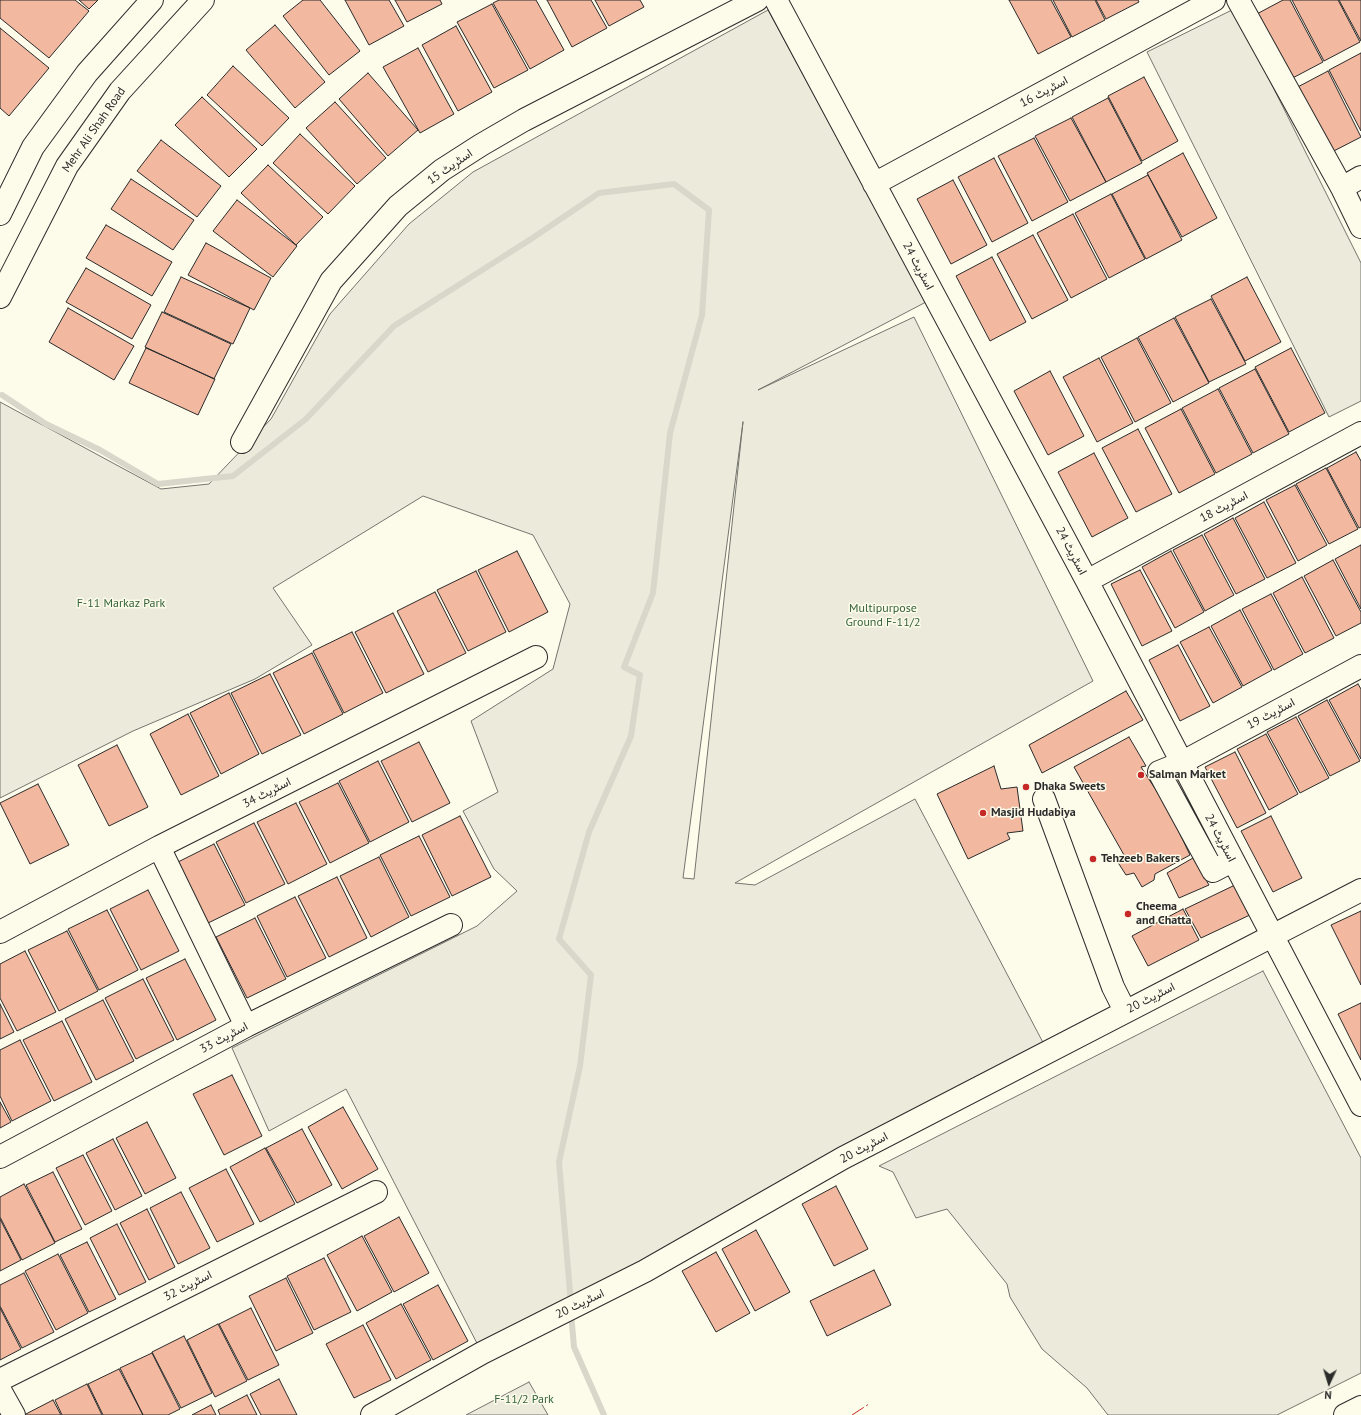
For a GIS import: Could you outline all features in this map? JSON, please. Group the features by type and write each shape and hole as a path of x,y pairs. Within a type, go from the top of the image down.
{"street":[{"path":"0,214 33,147 87,73 152,0"},
{"name":"Mehr Ali Shah Road","path":"0,298 67,166 120,91 203,0"},
{"name":"اسٹریٹ 15","path":"242,442 331,281 398,206 442,170 487,141 757,0"},
{"name":"اسٹریٹ 24","path":"776,0 1087,581 1232,861 1361,1105"},
{"name":"اسٹریٹ 16","path":"874,184 1214,0"},
{"path":"1238,0 1342,188 1361,227"},
{"path":"1342,188 1361,177"},
{"name":"اسٹریٹ 18","path":"1087,581 1361,433"},
{"name":"اسٹریٹ 34","path":"0,932 159,847 536,657"},
{"name":"اسٹریٹ 19","path":"1181,763 1361,666"},
{"path":"1044,799 1113,987 1125,1011"},
{"path":"159,847 246,1026"},
{"name":"اسٹریٹ 20","path":"372,1415 533,1327 645,1271 843,1158 1125,1011 1273,937 1361,890"},
{"name":"اسٹریٹ 33","path":"0,1157 246,1026 451,925"},
{"name":"اسٹریٹ 32","path":"0,1380 376,1192"},
{"path":"0,1390 14,1415"},
{"path":"1345,1415 1361,1407"}],"green space":[{"path":"1234,9 1361,263 1361,401 1329,417 1147,52"},
{"path":"768,10 926,302 758,390 914,317 1093,681 735,883 755,885 915,799 1048,1052 482,1353 346,1089 269,1131 232,1048 477,926 517,891 494,869 463,811 498,792 471,721 553,669 570,604 533,535 423,496 273,588 312,645 255,679 133,731 0,798 0,402 161,489 209,484 271,419 330,314 409,224 473,172","holes":["743,422 694,879 683,878"]},
{"path":"1263,971 1361,1158 1361,1373 1277,1415 1108,1415 1087,1388 1042,1349 1010,1297 1007,1284 947,1209 916,1218 893,1172 879,1166"},
{"name":"F-11/2 Park","path":"529,1382 548,1415 466,1415"}],"building":[{"path":"0,0 75,0 89,11 49,58 0,18"},
{"path":"79,0 98,0 89,9"},
{"path":"303,0 320,0 360,51 329,75 283,16"},
{"path":"345,0 389,0 404,26 369,45"},
{"path":"395,0 440,0 442,4 407,22"},
{"path":"499,0 536,0 564,50 530,69 493,3"},
{"path":"547,0 591,0 607,28 572,47"},
{"path":"595,0 640,0 644,7 609,26"},
{"path":"1009,0 1051,0 1071,37 1038,54"},
{"path":"1053,0 1095,0 1105,20 1072,37"},
{"path":"1096,0 1138,0 1139,2 1106,19"},
{"path":"1283,0 1290,0 1323,62 1287,81 1253,16"},
{"path":"1292,0 1338,0 1360,42 1324,61"},
{"path":"1339,0 1361,0 1361,41"},
{"path":"492,4 528,70 494,88 457,22"},
{"path":"275,25 325,82 295,108 246,50"},
{"path":"456,26 492,92 458,111 422,45"},
{"path":"0,28 49,68 9,116 0,108"},
{"path":"418,48 454,114 420,133 383,67"},
{"path":"1361,53 1361,131 1329,70"},
{"path":"233,66 289,118 262,146 207,95"},
{"path":"1328,71 1361,137 1326,155 1292,90"},
{"path":"368,73 418,130 388,156 339,99"},
{"path":"1144,77 1178,141 1142,161 1108,96"},
{"path":"202,97 257,149 229,177 175,125"},
{"path":"1108,98 1142,163 1106,182 1072,117"},
{"path":"335,102 386,158 357,184 306,128"},
{"path":"1071,118 1106,182 1070,201 1035,136"},
{"path":"300,134 355,186 328,214 273,163"},
{"path":"1034,138 1068,202 1032,221 998,156"},
{"path":"161,140 221,186 197,217 137,171"},
{"path":"1183,153 1217,218 1182,237 1147,173"},
{"path":"994,158 1028,223 992,242 958,177"},
{"path":"268,165 323,217 296,245 241,193"},
{"path":"1148,175 1182,240 1146,259 1112,194"},
{"path":"131,179 194,220 173,250 111,209"},
{"path":"953,180 987,245 951,264 917,199"},
{"path":"1111,194 1145,259 1109,278 1075,213"},
{"path":"237,200 297,246 273,277 213,231"},
{"path":"1073,214 1107,279 1071,298 1037,233"},
{"path":"106,225 172,262 152,296 86,258"},
{"path":"1033,235 1068,300 1032,319 997,254"},
{"path":"206,243 271,278 254,310 188,275"},
{"path":"992,257 1026,322 990,341 956,276"},
{"path":"86,268 151,305 132,339 66,302"},
{"path":"181,277 250,308 233,344 164,312"},
{"path":"1247,277 1281,342 1245,361 1211,296"},
{"path":"1211,299 1246,364 1209,382 1175,317"},
{"path":"68,308 134,346 114,380 49,342"},
{"path":"162,312 231,344 214,379 145,347"},
{"path":"1174,318 1209,383 1173,402 1138,337"},
{"path":"1137,338 1171,403 1135,422 1101,357"},
{"path":"146,348 215,379 198,415 129,383"},
{"path":"1291,348 1325,413 1289,432 1255,367"},
{"path":"1099,358 1133,423 1097,442 1063,377"},
{"path":"1255,369 1289,434 1253,453 1219,388"},
{"path":"1050,371 1084,436 1048,455 1014,391"},
{"path":"1218,389 1252,454 1216,473 1182,408"},
{"path":"1181,409 1215,474 1179,493 1145,428"},
{"path":"1138,429 1172,494 1136,512 1102,448"},
{"path":"1356,452 1361,461 1361,527 1359,528 1327,468"},
{"path":"1094,453 1128,518 1092,537 1058,472"},
{"path":"1326,468 1358,529 1329,544 1296,484"},
{"path":"1295,485 1327,545 1298,561 1266,500"},
{"path":"1264,502 1296,563 1267,578 1235,518"},
{"path":"1233,518 1265,579 1236,594 1204,534"},
{"path":"1202,535 1234,595 1205,611 1173,550"},
{"path":"1361,545 1361,609 1335,559"},
{"path":"517,551 548,612 509,632 478,570"},
{"path":"1171,551 1204,612 1175,628 1142,567"},
{"path":"1333,560 1361,612 1361,623 1336,636 1304,576"},
{"path":"1140,570 1172,631 1142,646 1111,584"},
{"path":"476,571 506,632 468,651 437,590"},
{"path":"1302,577 1334,638 1305,653 1273,593"},
{"path":"435,592 466,653 428,672 397,611"},
{"path":"1271,594 1303,654 1274,670 1242,609"},
{"path":"1240,610 1272,670 1243,686 1211,626"},
{"path":"393,613 424,674 386,693 355,632"},
{"path":"1209,627 1242,687 1213,703 1180,642"},
{"path":"352,632 383,693 344,713 313,651"},
{"path":"1178,645 1210,706 1180,721 1149,660"},
{"path":"312,653 343,714 304,734 273,673"},
{"path":"270,674 301,735 262,754 231,693"},
{"path":"1358,684 1361,689 1361,759 1329,700"},
{"path":"1126,691 1143,720 1042,773 1029,745"},
{"path":"229,693 259,754 221,774 190,713"},
{"path":"1327,700 1360,761 1330,776 1298,716"},
{"path":"188,714 219,776 181,795 150,734"},
{"path":"1296,717 1329,778 1300,793 1267,732"},
{"path":"1266,734 1298,794 1269,810 1237,749"},
{"path":"1129,737 1146,766 1141,767 1167,807 1190,855 1155,874 1154,880 1142,887 1134,873 1126,875 1117,861 1124,855 1074,767"},
{"path":"419,742 450,803 412,822 381,761"},
{"path":"117,745 148,807 109,826 78,765"},
{"path":"1235,752 1266,813 1237,828 1205,767"},
{"path":"378,761 409,822 370,842 339,781"},
{"name":"Masjid Hudabiya","path":"994,766 1001,789 1017,787 1023,831 1007,833 1010,839 968,859 937,794"},
{"path":"338,783 369,843 330,863 299,802"},
{"path":"38,784 69,845 30,864 0,803"},
{"path":"296,803 327,864 288,884 257,822"},
{"path":"460,816 491,877 452,896 422,835"},
{"path":"1271,816 1302,878 1273,892 1241,831"},
{"path":"254,823 285,884 246,903 216,842"},
{"path":"419,836 450,897 411,916 380,855"},
{"path":"214,844 245,905 206,924 176,863"},
{"path":"379,857 409,917 371,937 340,876"},
{"path":"1193,858 1209,885 1179,898 1167,873"},
{"path":"337,877 367,938 329,957 298,896"},
{"path":"1235,885 1252,914 1201,938 1185,909"},
{"path":"148,890 179,951 141,970 110,909"},
{"path":"295,897 326,958 287,977 257,916"},
{"path":"1183,909 1199,940 1148,966 1132,936"},
{"path":"107,910 138,970 99,990 68,929"},
{"path":"1361,911 1361,985 1331,925"},
{"path":"255,918 286,979 247,998 216,937"},
{"path":"67,931 98,991 59,1011 28,950"},
{"path":"25,951 56,1012 17,1031 0,998 0,964"},
{"path":"185,959 216,1020 177,1040 146,978"},
{"path":"143,979 174,1040 136,1059 105,998"},
{"path":"103,1000 134,1061 96,1080 65,1019"},
{"path":"1361,1003 1361,1060 1338,1014"},
{"path":"0,1004 14,1032 0,1039"},
{"path":"62,1021 92,1082 54,1101 23,1040"},
{"path":"20,1040 51,1101 12,1121 0,1096 0,1050"},
{"path":"232,1075 262,1136 224,1155 193,1094"},
{"path":"0,1102 11,1122 0,1128"},
{"path":"343,1107 378,1169 342,1189 308,1127"},
{"path":"147,1122 176,1178 145,1194 116,1138"},
{"path":"302,1129 332,1185 297,1203 266,1148"},
{"path":"113,1139 142,1196 115,1210 86,1153"},
{"path":"265,1148 295,1204 260,1222 230,1167"},
{"path":"83,1155 112,1211 85,1225 56,1168"},
{"path":"226,1169 254,1224 217,1242 189,1188"},
{"path":"53,1172 82,1229 55,1242 26,1185"},
{"path":"24,1184 55,1243 22,1260 0,1217 0,1197"},
{"path":"836,1186 868,1249 834,1266 802,1204"},
{"path":"181,1192 210,1248 178,1264 150,1208"},
{"path":"147,1209 175,1267 149,1280 120,1223"},
{"path":"399,1217 429,1273 394,1292 364,1236"},
{"path":"0,1219 21,1260 0,1271"},
{"path":"117,1224 146,1282 119,1295 90,1238"},
{"path":"756,1230 790,1292 755,1311 722,1249"},
{"path":"362,1236 392,1292 357,1311 327,1255"},
{"path":"87,1242 116,1299 89,1312 60,1255"},
{"path":"716,1252 750,1313 716,1332 682,1271"},
{"path":"58,1254 88,1313 56,1330 25,1271"},
{"path":"324,1258 351,1312 314,1330 287,1276"},
{"path":"874,1270 891,1305 827,1336 810,1301"},
{"path":"24,1273 54,1332 22,1348 0,1306 0,1285"},
{"path":"286,1278 313,1333 276,1351 249,1296"},
{"path":"438,1285 468,1341 433,1360 403,1304"},
{"path":"401,1304 431,1360 396,1379 366,1323"},
{"path":"0,1308 21,1349 0,1360"},
{"path":"251,1308 279,1365 248,1380 219,1324"},
{"path":"218,1324 247,1381 215,1397 187,1340"},
{"path":"363,1325 391,1380 354,1398 326,1344"},
{"path":"184,1336 212,1393 181,1408 152,1352"},
{"path":"152,1353 180,1409 168,1415 143,1415 120,1368"},
{"path":"119,1369 143,1415 103,1415 88,1384"},
{"path":"279,1379 297,1415 261,1415 250,1394"},
{"path":"87,1384 102,1415 62,1415 55,1400"},
{"path":"247,1395 257,1415 220,1415 218,1410"},
{"path":"53,1400 61,1415 24,1415"},
{"path":"211,1405 216,1415 192,1415"}],"waterway":[{"path":"2,395 46,424 100,450 158,484 233,476 306,419 394,326 531,239 599,193 674,184 709,210 702,315 670,433 653,593 624,667 640,675 631,736 589,832 559,939 591,975 580,1066 559,1162 571,1304"},
{"path":"571,1313 574,1347 604,1415"}],"power":[{"path":"852,1415 869,1404"}],"place":[{"name":"Salman Market","path":"1141,775"},
{"name":"Dhaka Sweets","path":"1026,787"},
{"name":"Masjid Hudabiya","path":"983,813"},
{"name":"Tehzeeb Bakers","path":"1093,859"},
{"name":"Cheema and Chatta","path":"1128,914"}],"park label":[{"name":"F-11 Markaz Park","path":"121,604"},
{"name":"Multipurpose Ground F-11/2","path":"883,616"}]}
